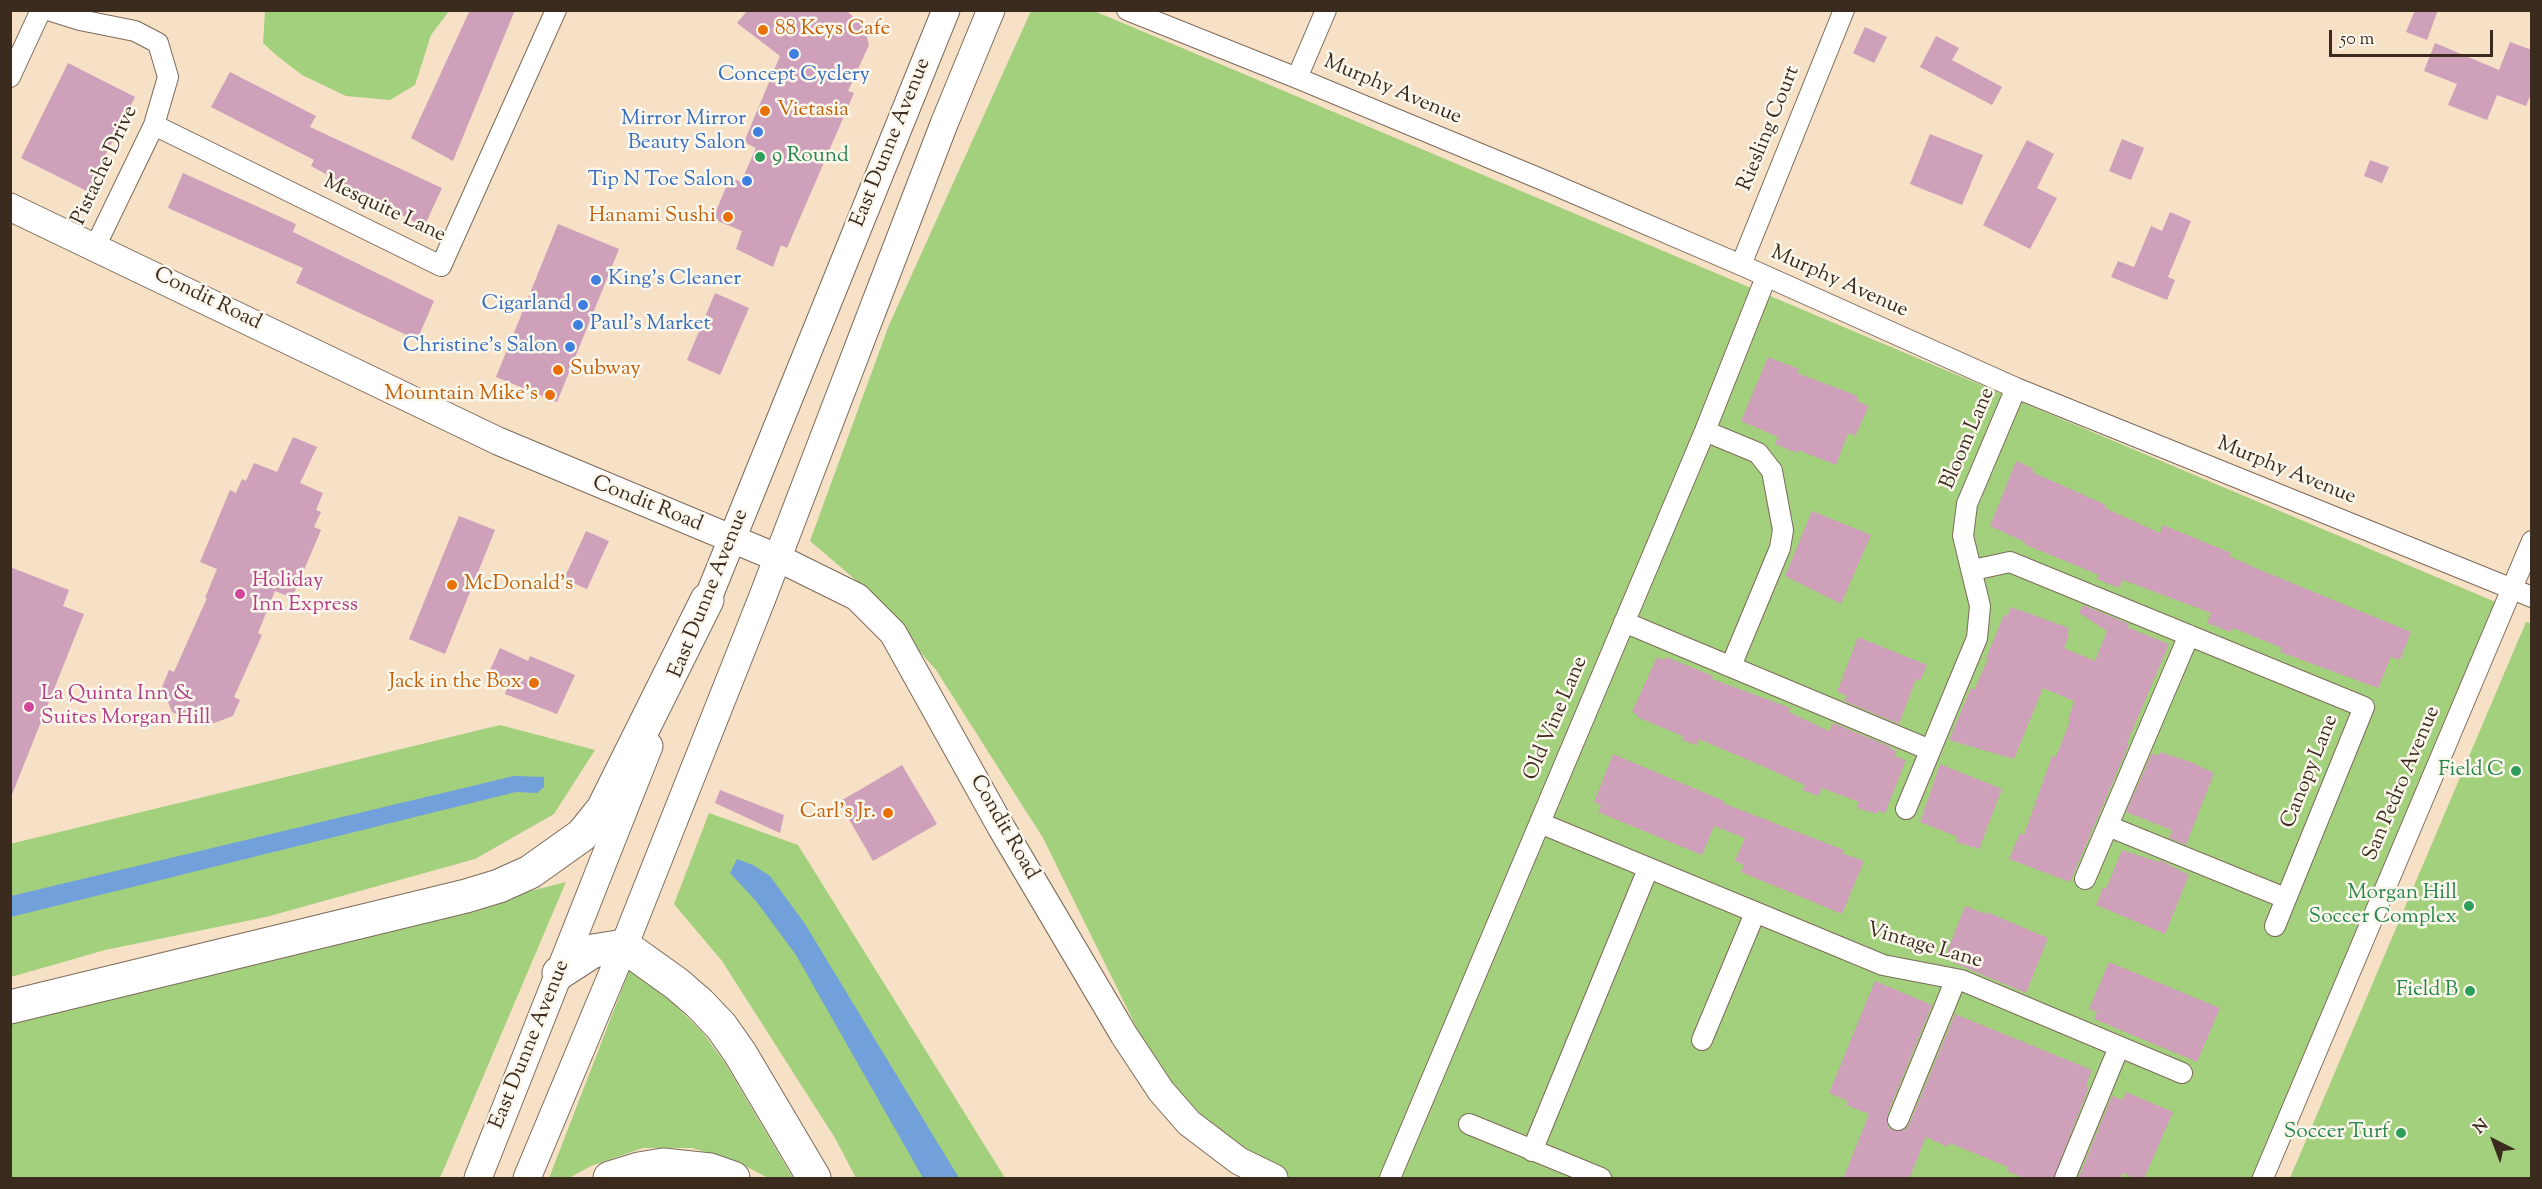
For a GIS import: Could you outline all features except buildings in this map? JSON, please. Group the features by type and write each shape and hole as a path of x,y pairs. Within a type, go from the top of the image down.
{"highway":[{"path":"10,1007 466,896 499,886 530,872 582,835 603,809 707,600"},
{"path":"559,974 593,951 624,946 699,1003 721,1026 740,1053 814,1179"},
{"path":"610,1179 639,1169 663,1165 710,1170 733,1179"}],"main road":[{"name":"East Dunne Avenue","path":"478,1179 731,539 946,10"},
{"name":"East Dunne Avenue","path":"527,1179 624,946 991,10"},
{"name":"Condit Road","path":"10,207 498,441 778,558 857,597 893,633 1001,827 1124,1035 1161,1091 1189,1123 1239,1161 1274,1179"}],"street":[{"path":"10,77 41,10"},
{"name":"Pistache Drive","path":"48,10 80,20 135,31 158,43 168,77 154,125 95,247"},
{"name":"Mesquite Lane","path":"154,125 441,266 556,10"},
{"name":"Murphy Avenue","path":"1127,10 1297,78 1741,265 2016,388 2532,597"},
{"path":"1297,78 1326,10"},
{"name":"Riesling Court","path":"1741,265 1844,10"},
{"name":"Old Vine Lane","path":"1390,1179 1705,430 1766,277"},
{"name":"Bloom Lane","path":"1906,809 1977,638 1980,606 1963,536 1967,504 2016,388"},
{"path":"1705,430 1758,453 1772,471 1783,530 1780,548 1731,666"},
{"name":"San Pedro Avenue","path":"2263,1179 2532,541"},
{"name":"Canopy Lane","path":"1973,570 2010,561 2364,707 2275,926"},
{"path":"1624,622 1930,750"},
{"path":"2085,879 2189,635"},
{"name":"Vintage Lane","path":"1540,823 1883,965 1956,979 2182,1073"},
{"path":"2108,826 2285,898"},
{"path":"1532,1150 1648,869"},
{"path":"1702,1040 1755,913"},
{"path":"1898,1120 1956,979"},
{"path":"2065,1179 2119,1047"},
{"path":"1468,1124 1601,1179"}],"green space":[{"path":"265,10 449,11 431,35 415,85 390,100 346,96 302,75 263,43"},
{"path":"1092,10 2498,603 2253,1178 1288,1178 1253,1166 1158,1071 1043,838 936,670 858,582 810,541 889,325 1031,11"},
{"name":"Morgan Hill Soccer Complex","path":"2526,622 2532,624 2531,1178 2290,1178"},
{"path":"500,725 595,750 554,814 475,859 266,917 105,950 11,977 10,844"},
{"path":"709,813 798,845 1005,1178 856,1178 835,1138 722,961 674,904"},
{"path":"566,882 440,1178 11,1178 11,1022"},
{"path":"632,970 660,990 703,1033 725,1063 793,1178 768,1178 738,1162 692,1148 643,1148 591,1166 569,1178 549,1178 629,971"}],"water":[{"path":"514,776 544,777 544,787 537,793 516,792 11,917 11,896"},
{"path":"737,859 753,865 770,876 805,924 959,1178 923,1178 796,955 756,901 730,873"}],"place":[{"name":"88 Keys Cafe","path":"763,30"},
{"name":"Concept Cyclery","path":"794,54"},
{"name":"Vietasia","path":"765,111"},
{"name":"Mirror Mirror Beauty Salon","path":"758,132"},
{"name":"9 Round","path":"760,157"},
{"name":"Tip N Toe Salon","path":"747,181"},
{"name":"Hanami Sushi","path":"728,217"},
{"name":"King's Cleaner","path":"596,280"},
{"name":"Cigarland","path":"583,305"},
{"name":"Paul's Market","path":"578,325"},
{"name":"Christine's Salon","path":"570,347"},
{"name":"Subway","path":"558,370"},
{"name":"Mountain Mike's","path":"550,395"},
{"name":"McDonald's","path":"452,585"},
{"name":"Holiday Inn Express","path":"240,594"},
{"name":"Jack in the Box","path":"534,683"},
{"name":"La Quinta Inn & Suites Morgan Hill","path":"29,707"},
{"name":"Field C","path":"2516,771"},
{"name":"Carl's Jr.","path":"888,813"},
{"name":"Morgan Hill Soccer Complex","path":"2469,906"},
{"name":"Field B","path":"2470,991"},
{"name":"Soccer Turf","path":"2401,1133"}]}
